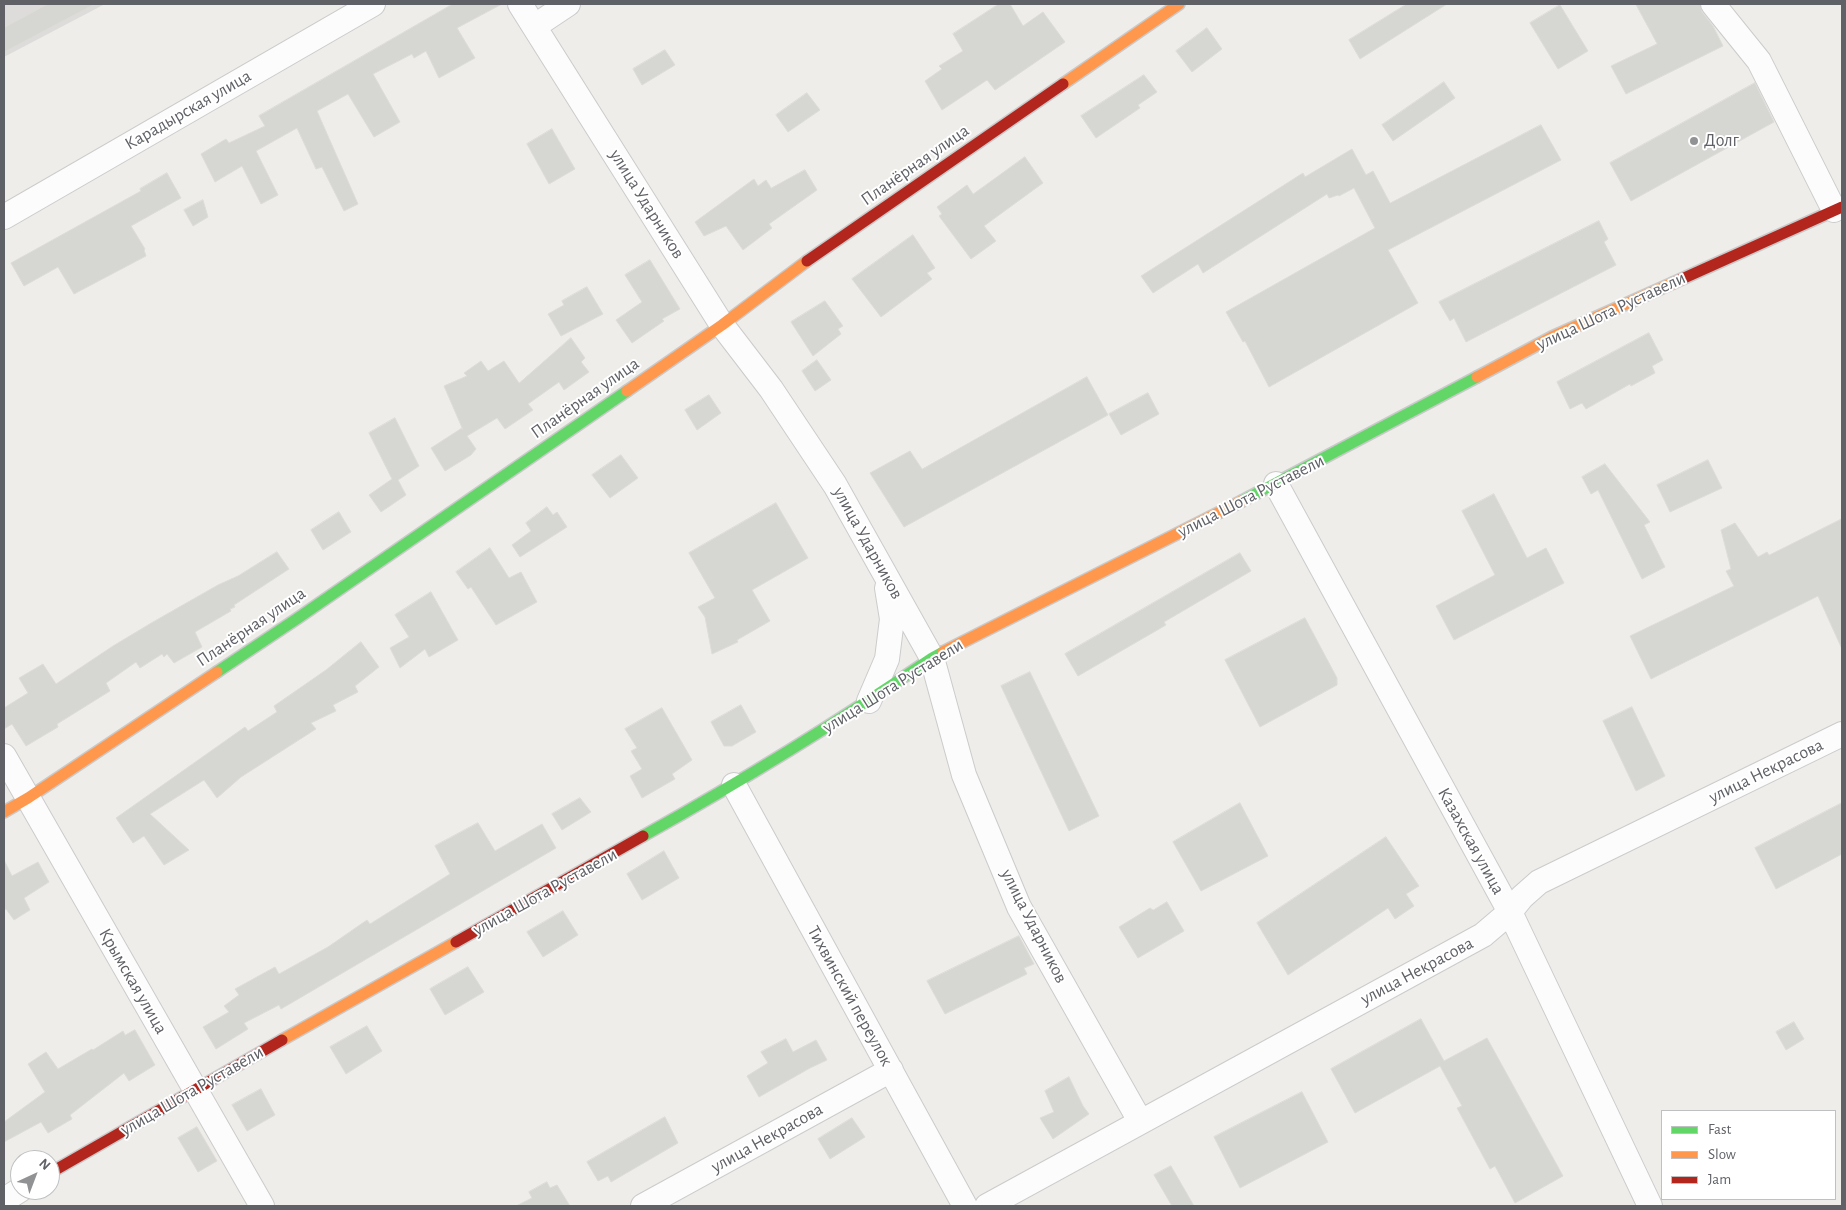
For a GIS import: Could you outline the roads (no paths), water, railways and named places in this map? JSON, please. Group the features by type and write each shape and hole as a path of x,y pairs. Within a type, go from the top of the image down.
{"street":[{"name":"Карадырская улица","path":"4,217 373,4"},
{"name":"улица Ударников","path":"520,4 722,324 771,389 835,485 932,658 964,776 1019,907 1140,1121"},
{"path":"535,26 568,4"},
{"name":"Планёрная улица","path":"4,812 28,798 298,618 722,324 797,268 1178,4"},
{"path":"1713,4 1759,61 1838,209"},
{"name":"улица Шота Руставели","path":"60,1167 194,1089 734,786 869,701 932,658 1276,484 1552,337 1838,209"},
{"name":"Казахская улица","path":"1276,484 1510,912 1650,1206"},
{"path":"869,701 887,659 892,619 885,574"},
{"name":"улица Некрасова","path":"986,1206 1483,935 1510,912 1522,897 1539,882 1842,734"},
{"name":"Крымская улица","path":"4,756 262,1206"},
{"name":"Тихвинский переулок","path":"734,786 965,1206"},
{"name":"улица Некрасова","path":"643,1206 891,1070"}],"place":[{"name":"Долг","path":"1694,141"}]}
